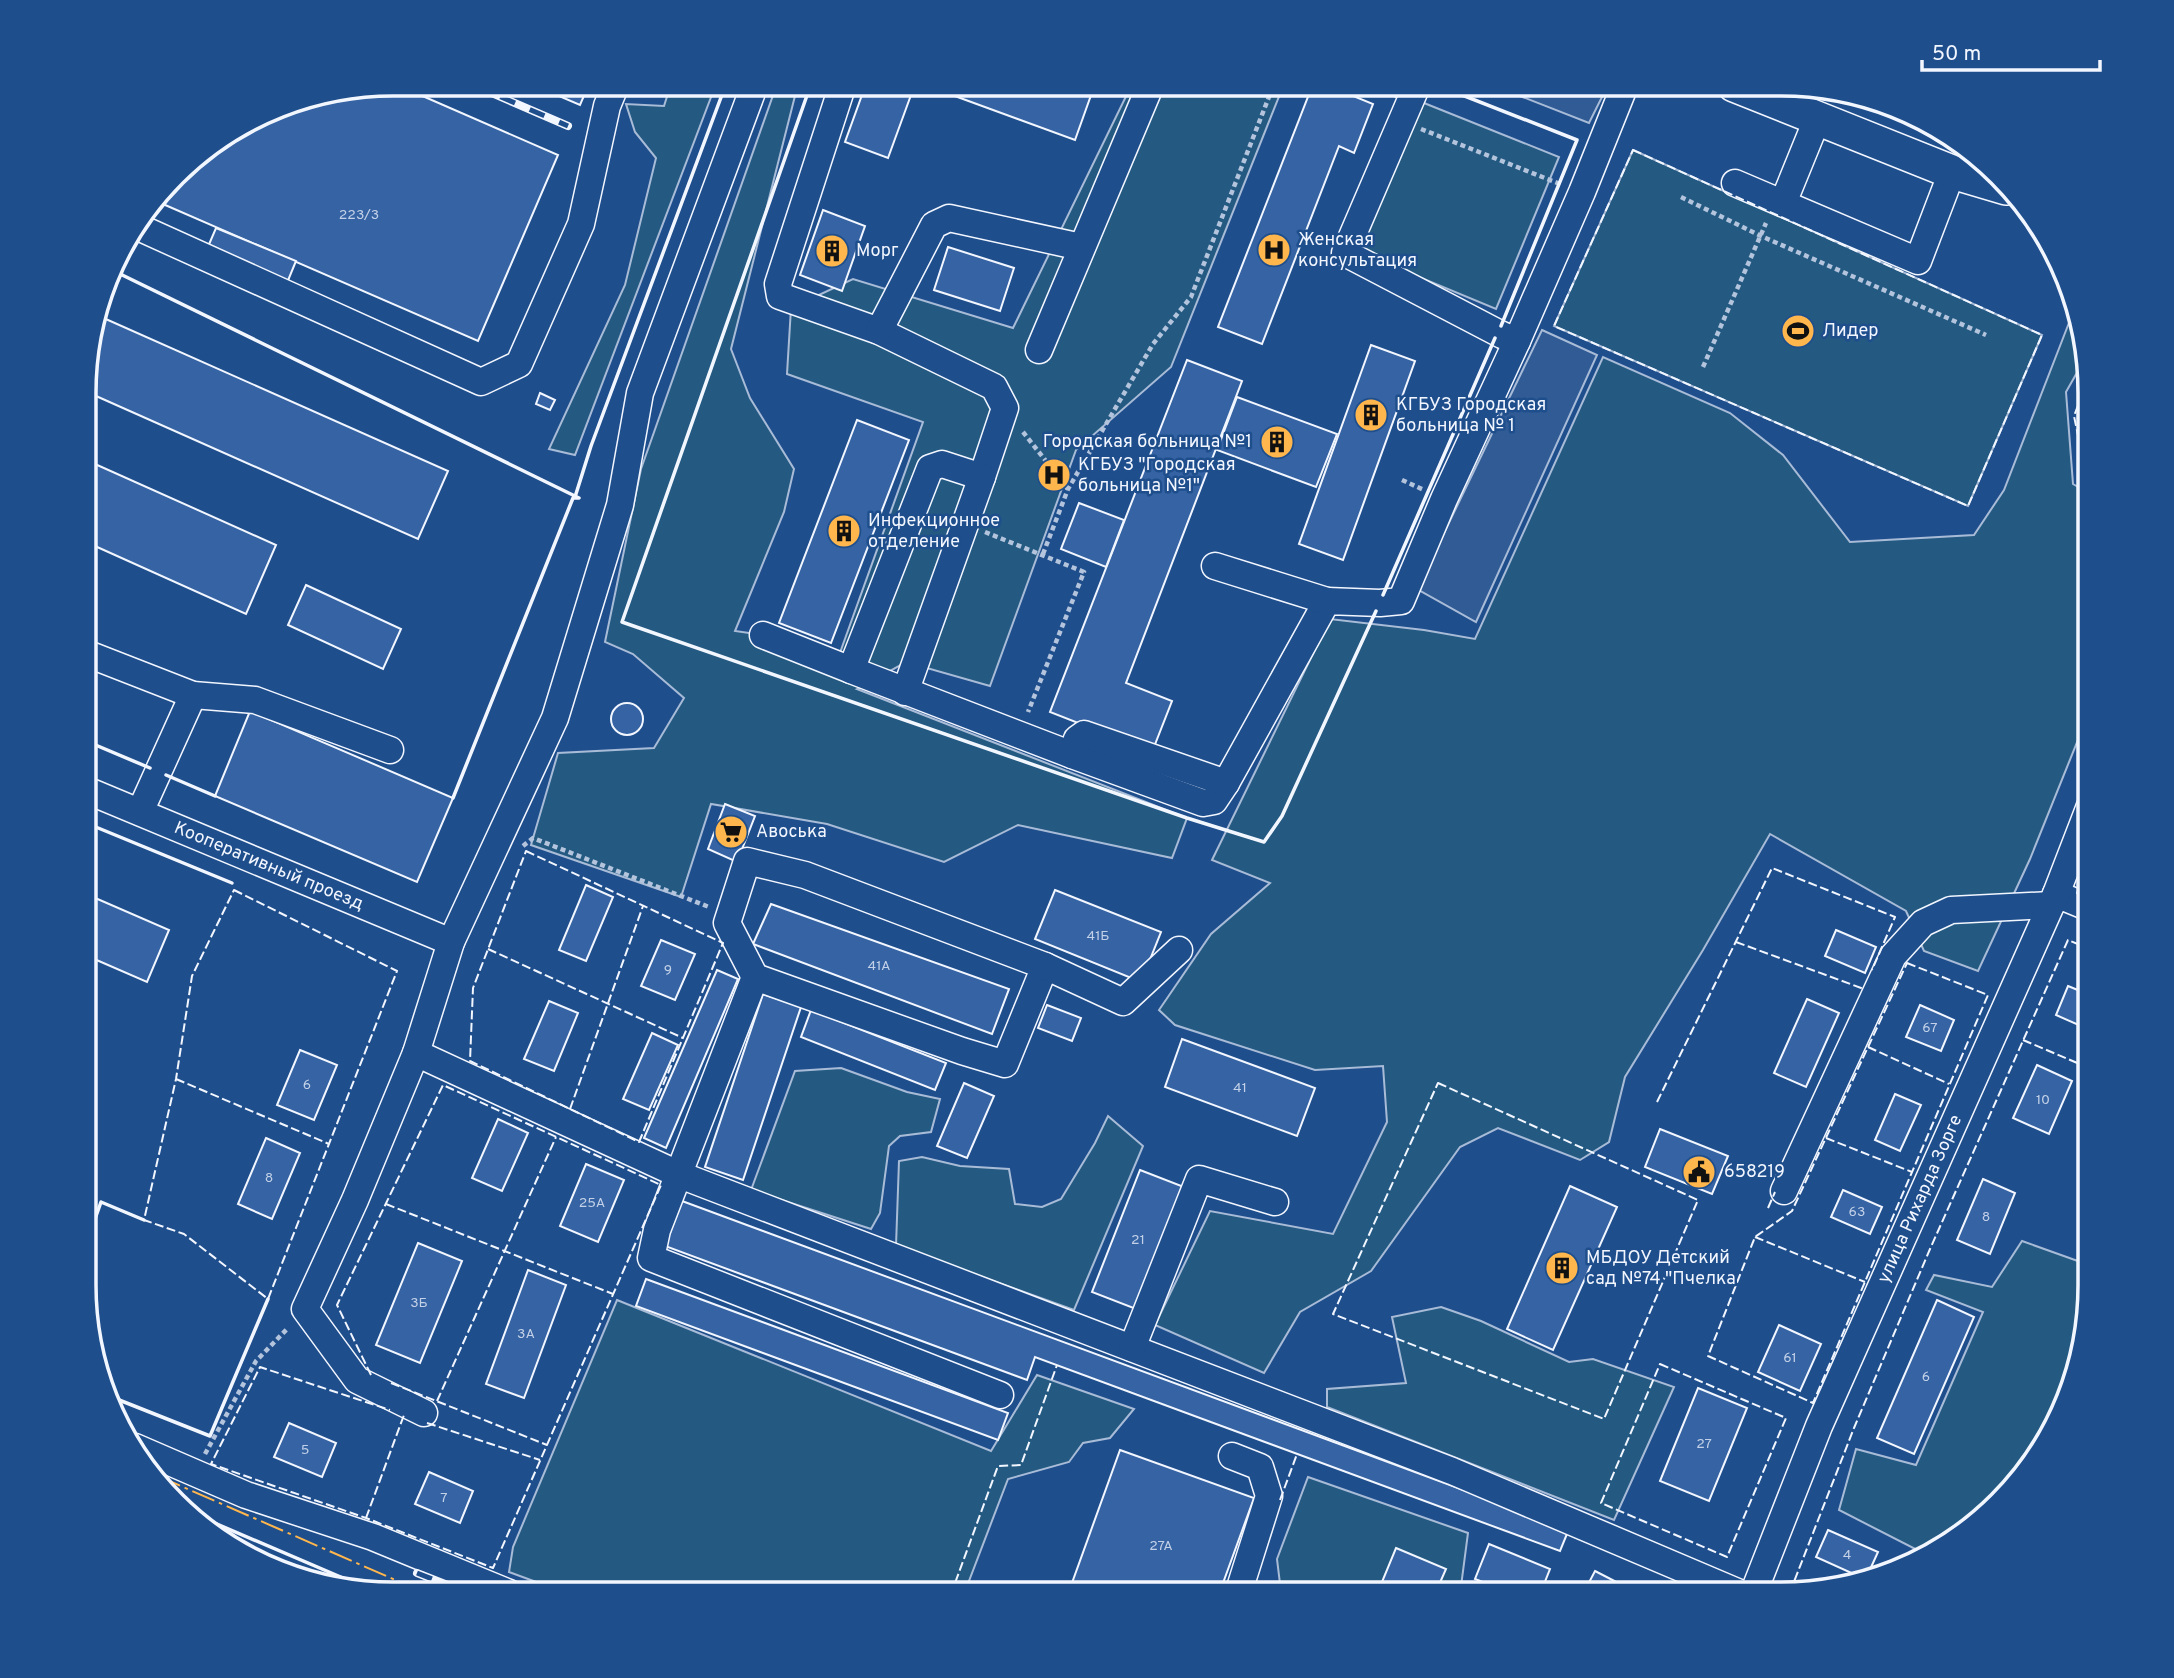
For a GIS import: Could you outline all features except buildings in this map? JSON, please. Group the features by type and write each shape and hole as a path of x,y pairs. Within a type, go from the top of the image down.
{"main road":[{"path":"1763,96 1952,172 1992,184"}],"street":[{"path":"145,230 481,382 519,364 581,224 611,96"},
{"path":"424,1413 357,1380 305,1309 355,1200 416,1054 451,942 555,718 620,505 640,393 751,96"},
{"path":"839,96 778,284 780,296 879,331 994,387 1005,408 905,692"},
{"path":"1039,350 1146,96"},
{"path":"1412,96 1345,253 1517,341"},
{"path":"1215,566 1326,601 1401,601 1582,192 1621,96"},
{"path":"1779,201 1818,117"},
{"path":"1735,183 1918,261 1952,172"},
{"path":"879,331 934,225 950,218 1081,247"},
{"path":"851,670 930,468 942,464 982,477"},
{"path":"763,635 905,692 1203,803 1214,801 1226,783 1326,601"},
{"path":"96,657 193,695 255,700 390,750"},
{"path":"140,812 193,695"},
{"name":"Кооперативный проезд","path":"96,794 451,942"},
{"name":"улица Рихарда Зорге","path":"1758,1582 1819,1426 2053,900 2078,836"},
{"path":"1045,966 1005,1064 755,976 727,923 747,862 805,875 1045,966 1123,1002 1180,950"},
{"path":"1784,1191 1893,956 1923,923 1951,910 2053,900 2078,905"},
{"path":"755,976 657,1230 651,1258 1000,1395"},
{"path":"416,1054 680,1175 1452,1471 1714,1582"},
{"path":"1132,1348 1199,1179 1275,1202"},
{"path":"148,1452 246,1495 373,1537 482,1582"},
{"path":"1232,1456 1260,1467 1269,1496 1242,1582"}],"path":[{"path":"1043,554 1068,489 1153,344 1191,297 1269,96"},
{"path":"1401,121 1582,192"},
{"path":"1681,197 1761,236 1986,335"},
{"path":"1703,367 1779,201"},
{"path":"1005,408 1068,489"},
{"path":"965,524 1084,572 1018,735"},
{"path":"516,851 533,838 730,915"},
{"path":"189,1469 205,1454 256,1361 305,1309"}],"shaded area":[{"path":"667,96 711,96 575,455 549,449 625,285 656,158 635,132 626,104 664,106"},
{"path":"773,96 795,96 731,349 750,398 794,469 784,512 735,631 763,635 837,661 923,422 787,374 791,308 853,279 1013,328 1126,96 1279,96 1171,367 1076,450 990,686 906,662 857,689 1187,818 1172,858 1018,825 944,862 827,824 711,804 681,897 531,845 558,753 654,748 684,698 633,654 605,642 641,469"},
{"path":"1520,96 1602,96 1589,123"},
{"path":"1419,101 1559,157 1496,309 1354,250"},
{"name":"Лидер","path":"1633,150 2042,335 1968,506 1554,326"},
{"path":"2069,322 2077,373 2066,392 2073,484 2078,487 2078,740 2030,859 1978,971 1924,951 1906,911 1770,834 1625,1077 1609,1142 1580,1160 1498,1128 1460,1147 1371,1271 1300,1312 1264,1373 1155,1325 1210,1211 1333,1234 1387,1122 1383,1066 1315,1070 1175,1025 1159,1010 1211,934 1270,883 1212,860 1330,619 1475,639 1603,357 1730,413 1783,455 1850,542 1974,535 2004,490"},
{"path":"1542,330 1597,355 1476,622 1417,589"},
{"path":"841,1068 907,1092 940,1099 931,1132 900,1136 889,1146 880,1213 871,1229 751,1190 795,1071"},
{"path":"1108,1116 1143,1146 1074,1310 896,1246 899,1161 922,1157 960,1166 1009,1169 1015,1204 1042,1207 1061,1199"},
{"path":"2022,1241 2078,1261 2077,1304 2068,1362 2038,1433 2004,1481 1962,1520 1916,1549 1839,1510 1856,1449 1916,1465 1983,1312 1926,1290 1934,1275 1992,1287"},
{"path":"617,1300 991,1451 1037,1375 1134,1409 1110,1438 1083,1443 1069,1462 1008,1479 969,1582 536,1582 509,1572 513,1547"},
{"path":"1441,1307 1481,1321 1569,1362 1593,1359 1674,1387 1614,1520 1327,1407 1327,1389 1406,1383 1392,1317"},
{"path":"1308,1477 1468,1533 1462,1582 1280,1582 1277,1559"}],"railway":[{"path":"499,96 568,126"},
{"path":"417,1573 440,1582"}],"fence":[{"path":"1633,150 2042,335 1968,506 1554,326 1633,150"},
{"path":"2078,406 2074,416 2078,436"},
{"path":"526,851 723,943 639,1142 470,1061 473,988 526,851"},
{"path":"1657,1102 1772,868 1895,917 1872,970"},
{"path":"234,890 397,971 268,1299 184,1234 144,1220 176,1079 192,976 234,890"},
{"path":"570,1109 643,906"},
{"path":"1794,1581 1854,1428 1930,1249 2068,940 2078,944"},
{"path":"1736,942 1864,989"},
{"path":"488,949 683,1038"},
{"path":"1907,963 1988,995 1813,1403 1708,1356 1755,1237 1792,1211 1907,963"},
{"path":"2023,1040 2078,1063"},
{"path":"1868,1047 1949,1084"},
{"path":"176,1079 329,1144"},
{"path":"1438,1083 1698,1200 1604,1419 1333,1314 1438,1083"},
{"path":"371,1375 337,1305 443,1085 661,1185 493,1568 366,1518 211,1464 260,1367 390,1410"},
{"path":"437,1401 556,1137"},
{"path":"1826,1138 1912,1172"},
{"path":"1768,1208 1775,1192"},
{"path":"386,1204 613,1294"},
{"path":"1755,1237 1865,1282"},
{"path":"1660,1364 1786,1418 1727,1557 1601,1503 1660,1364"},
{"path":"955,1582 998,1466 1021,1465 1057,1365"},
{"path":"391,1383 547,1445"},
{"path":"366,1518 404,1415"},
{"path":"427,1423 540,1460"},
{"path":"1280,1500 1297,1454"}],"wall":[{"path":"575,497 591,446 722,96"},
{"path":"807,96 622,622 1187,818 1264,842 1282,816 1376,611"},
{"path":"1465,96 1577,140 1501,326"},
{"path":"121,275 579,498 573,498 453,798"},
{"path":"1383,595 1495,338"},
{"path":"96,745 150,768"},
{"path":"166,775 215,796"},
{"path":"96,827 232,883"},
{"path":"96,1216 101,1202 144,1220"},
{"path":"120,1400 210,1436 268,1299"},
{"path":"218,1525 340,1577"}],"power":[{"path":"170,1481 400,1582"}],"place":[{"name":"Женская консультация","path":"1274,250"},
{"name":"Морг","path":"832,251"},
{"name":"Лидер","path":"1798,331"},
{"name":"КГБУЗ Городская больница № 1","path":"1371,415"},
{"name":"Городская больница №1","path":"1277,442"},
{"name":"КГБУЗ \"Городская больница №1\"","path":"1054,475"},
{"name":"Инфекционное отделение","path":"844,531"},
{"name":"Авоська","path":"731,832"},
{"name":"658219","path":"1699,1172"},
{"name":"МБДОУ Детский сад №74 \"Пчелка","path":"1562,1268"}]}
